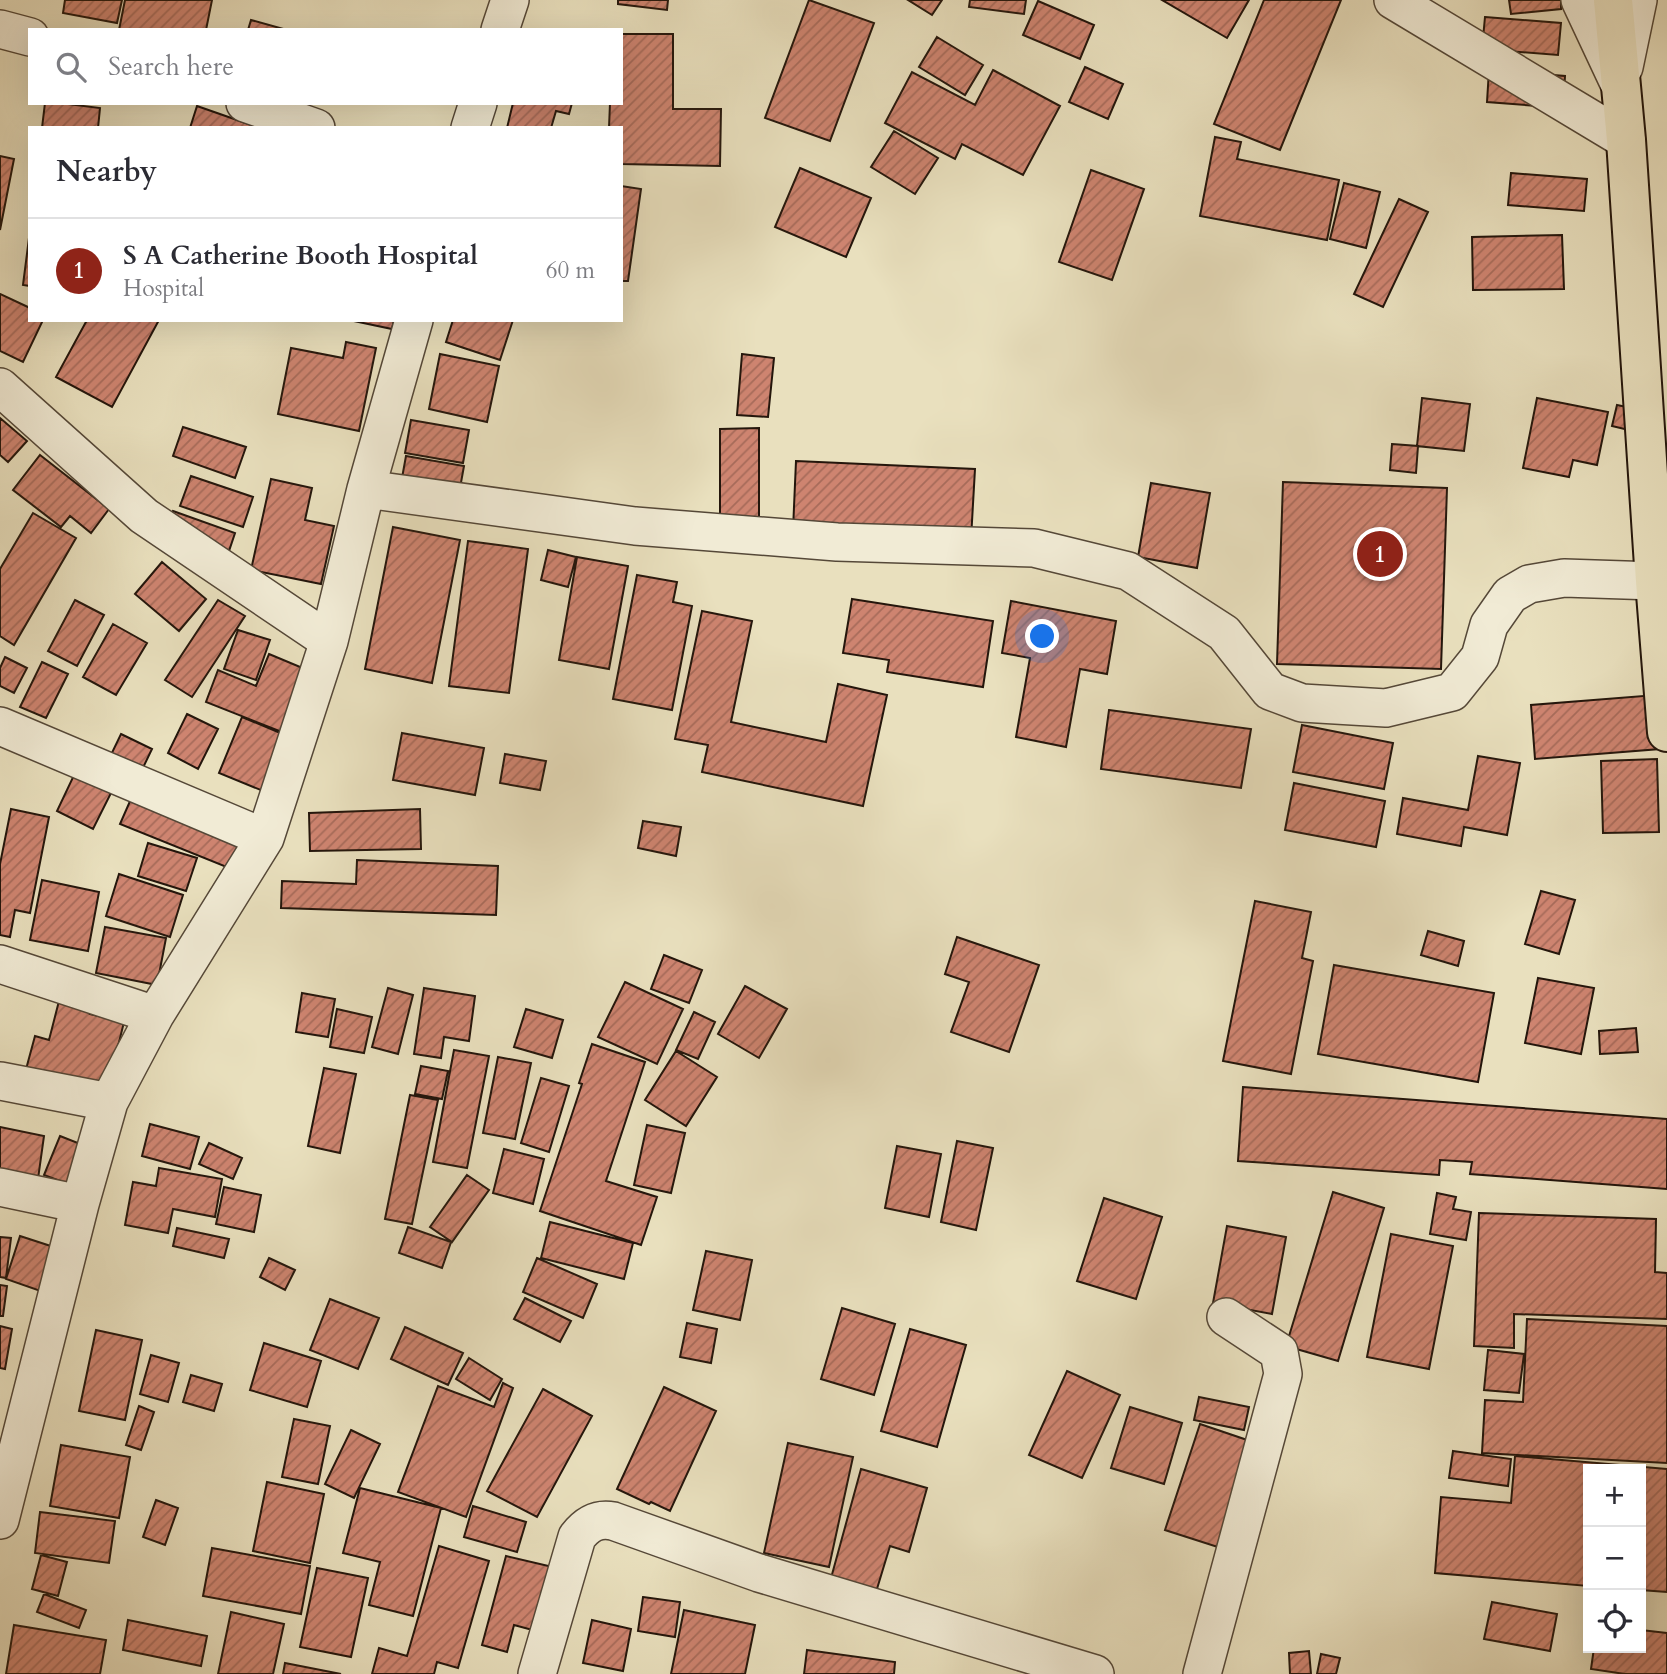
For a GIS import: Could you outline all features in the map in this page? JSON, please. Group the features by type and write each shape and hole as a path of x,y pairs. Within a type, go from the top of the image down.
{"main road":[{"path":"1613,0 1626,140 1654,581 1667,732"}],"street":[{"path":"501,28 510,0"},
{"path":"1393,0 1626,140"},
{"path":"1580,0 1620,85"},
{"path":"1620,85 1639,0"},
{"path":"0,29 28,36"},
{"path":"251,105 310,126"},
{"path":"471,126 477,105"},
{"path":"0,1520 15,1395 80,1204 109,1102 155,1015 265,838 329,641 366,489 413,322"},
{"path":"0,387 144,516 329,641"},
{"path":"366,489 635,526 837,542 1034,548 1128,571 1224,633 1270,691 1302,703 1387,708 1452,692 1480,657 1489,625 1510,595 1529,584 1564,578 1654,581"},
{"path":"0,726 265,838"},
{"path":"0,964 155,1015"},
{"path":"0,1081 109,1102"},
{"path":"0,1187 80,1204"},
{"path":"1202,1674 1283,1374 1279,1352 1226,1317"},
{"path":"537,1674 577,1536 585,1527 603,1519 759,1573 1095,1674"}],"building":[{"path":"65,0 122,0 117,23 63,13"},
{"path":"125,0 212,0 206,28 119,28"},
{"path":"618,0 668,0 667,10 618,4"},
{"path":"809,0 874,23 830,141 765,118"},
{"path":"908,0 942,0 932,15"},
{"path":"970,0 1026,0 1024,14 969,7"},
{"path":"1162,0 1249,0 1227,38"},
{"path":"1264,0 1341,0 1280,150 1214,124"},
{"path":"1509,0 1561,0 1561,9 1511,14"},
{"path":"1038,1 1094,25 1080,59 1023,35"},
{"path":"1485,17 1561,23 1558,55 1482,49"},
{"path":"251,20 280,28 249,28"},
{"path":"623,34 673,34 673,109 721,109 720,166 623,164 623,126 609,126 610,105 623,105"},
{"path":"937,37 983,65 965,95 919,67"},
{"path":"1085,67 1123,84 1108,119 1069,102"},
{"path":"993,70 1060,106 1023,175 962,144 955,159 885,123 912,72 975,105"},
{"path":"1489,70 1565,76 1563,108 1487,102"},
{"path":"45,105 100,108 98,126 42,126"},
{"path":"513,105 571,105 569,114 556,111 552,126 507,126"},
{"path":"197,106 254,126 191,126"},
{"path":"894,131 938,158 915,194 871,167"},
{"path":"1215,137 1241,142 1237,159 1339,180 1327,240 1200,216"},
{"path":"0,156 14,159 0,230"},
{"path":"800,168 871,198 846,257 775,227"},
{"path":"1091,170 1144,189 1112,280 1059,262"},
{"path":"1511,173 1587,179 1584,211 1508,205"},
{"path":"1344,183 1380,192 1366,248 1330,239"},
{"path":"623,186 641,189 628,281 623,281"},
{"path":"1399,199 1428,212 1383,307 1354,294"},
{"path":"1562,235 1564,289 1473,290 1472,237"},
{"path":"28,246 28,286 23,285"},
{"path":"0,294 28,307 28,322 42,322 23,362 0,351"},
{"path":"86,322 158,322 112,407 56,377"},
{"path":"359,322 394,322 392,329"},
{"path":"452,322 512,322 500,360 446,342"},
{"path":"346,342 376,348 359,431 278,414 291,348 343,358"},
{"path":"440,354 499,366 487,422 429,409"},
{"path":"742,354 774,358 768,417 737,415"},
{"path":"1422,398 1470,404 1464,451 1417,446"},
{"path":"1537,398 1608,412 1597,465 1573,460 1569,477 1523,468"},
{"path":"1617,405 1637,409 1633,431 1612,426"},
{"path":"0,418 27,441 8,462 0,455"},
{"path":"411,420 469,430 463,463 405,453"},
{"path":"183,427 246,447 235,478 173,456"},
{"path":"759,428 759,520 720,520 720,429"},
{"path":"1392,444 1418,446 1416,473 1390,470"},
{"path":"40,455 109,509 91,533 70,516 61,527 13,490"},
{"path":"406,456 464,466 458,499 400,489"},
{"path":"796,461 975,469 971,539 793,530"},
{"path":"191,476 253,497 243,527 180,506"},
{"path":"271,479 312,488 305,520 334,526 321,584 251,570"},
{"path":"1283,482 1447,488 1441,669 1277,664"},
{"path":"1151,483 1210,493 1197,568 1138,557"},
{"path":"173,511 235,533 225,563 162,542"},
{"path":"33,513 76,538 14,645 0,636 0,569"},
{"path":"393,527 460,540 432,683 365,669"},
{"path":"468,541 528,549 509,693 449,686"},
{"path":"548,550 576,557 568,587 541,580"},
{"path":"577,557 628,566 609,669 559,660"},
{"path":"162,562 206,599 179,631 135,594"},
{"path":"637,575 677,582 673,602 692,606 672,710 613,699"},
{"path":"852,599 993,621 983,687 887,672 889,660 843,653"},
{"path":"75,600 104,615 77,666 48,651"},
{"path":"218,600 245,616 192,697 165,680"},
{"path":"1011,601 1116,621 1107,674 1080,669 1066,747 1016,737 1030,658 1002,653"},
{"path":"702,611 752,621 731,722 826,742 838,684 887,695 863,806 702,772 708,745 675,739"},
{"path":"113,624 147,643 116,695 83,677"},
{"path":"238,630 270,640 256,680 224,669"},
{"path":"269,654 317,674 292,736 206,702 218,670 256,686"},
{"path":"5,657 27,668 14,693 0,686 0,668"},
{"path":"42,662 68,674 46,718 20,707"},
{"path":"1656,695 1660,749 1535,759 1531,705"},
{"path":"1109,710 1251,729 1241,788 1101,769"},
{"path":"187,714 218,729 198,769 168,753"},
{"path":"242,717 297,740 273,795 219,773"},
{"path":"1302,725 1393,743 1384,789 1293,772"},
{"path":"402,733 484,748 475,795 393,780"},
{"path":"121,734 152,749 139,776 108,761"},
{"path":"505,754 546,761 540,790 500,783"},
{"path":"1478,756 1520,763 1507,835 1464,827 1461,846 1397,834 1403,798 1468,810"},
{"path":"1657,759 1659,832 1603,833 1601,761"},
{"path":"75,773 112,791 93,829 57,811"},
{"path":"1294,783 1385,801 1376,847 1285,830"},
{"path":"134,792 248,838 234,870 120,824"},
{"path":"11,809 49,817 30,913 15,910 10,937 0,935 0,864"},
{"path":"420,809 421,849 310,851 309,813"},
{"path":"643,821 681,827 676,856 638,848"},
{"path":"148,843 197,858 186,891 138,876"},
{"path":"357,860 498,866 496,915 281,908 282,881 356,884"},
{"path":"119,874 183,895 170,937 106,916"},
{"path":"42,880 99,892 88,951 30,940"},
{"path":"1541,891 1575,900 1559,954 1525,944"},
{"path":"1255,901 1311,912 1302,958 1313,961 1291,1074 1223,1061"},
{"path":"105,927 166,938 157,985 96,973"},
{"path":"1428,931 1464,941 1458,966 1421,955"},
{"path":"957,937 1039,965 1009,1052 951,1032 969,982 945,974"},
{"path":"664,955 702,970 689,1003 651,989"},
{"path":"1334,965 1494,993 1478,1082 1318,1054"},
{"path":"1538,978 1594,988 1581,1054 1525,1043"},
{"path":"625,982 683,1009 657,1064 598,1037"},
{"path":"745,986 787,1009 759,1058 718,1034"},
{"path":"388,988 413,995 398,1054 372,1047"},
{"path":"424,988 475,996 469,1041 444,1037 441,1058 414,1054"},
{"path":"302,993 335,999 328,1037 296,1032"},
{"path":"59,1001 92,1010 90,1014 124,1022 106,1095 25,1073 35,1036 49,1040"},
{"path":"337,1009 372,1017 364,1053 330,1047"},
{"path":"526,1009 563,1020 552,1058 514,1047"},
{"path":"694,1012 715,1022 698,1059 676,1050"},
{"path":"1636,1028 1638,1052 1600,1054 1599,1031"},
{"path":"592,1044 645,1062 606,1181 657,1197 641,1245 540,1211 582,1084 579,1083"},
{"path":"454,1050 489,1056 467,1168 433,1162"},
{"path":"676,1051 717,1077 686,1126 645,1100"},
{"path":"498,1057 531,1063 515,1139 483,1133"},
{"path":"421,1066 448,1071 442,1099 415,1094"},
{"path":"324,1068 356,1074 340,1153 308,1146"},
{"path":"541,1078 569,1086 549,1152 521,1143"},
{"path":"1243,1087 1667,1119 1667,1189 1470,1174 1472,1162 1440,1160 1439,1175 1238,1161"},
{"path":"410,1095 438,1100 412,1224 385,1219"},
{"path":"150,1124 199,1137 190,1169 142,1156"},
{"path":"647,1125 685,1133 671,1193 634,1185"},
{"path":"0,1127 44,1136 38,1179 0,1175"},
{"path":"60,1136 83,1145 68,1184 44,1175"},
{"path":"957,1141 993,1148 976,1230 941,1222"},
{"path":"209,1143 242,1158 233,1179 199,1164"},
{"path":"897,1146 941,1154 929,1217 885,1208"},
{"path":"504,1149 544,1159 533,1204 493,1193"},
{"path":"159,1168 222,1179 215,1217 173,1209 168,1233 125,1225 133,1182 156,1186"},
{"path":"467,1175 489,1190 452,1242 430,1227"},
{"path":"224,1187 261,1195 254,1232 216,1224"},
{"path":"1333,1192 1384,1208 1338,1361 1286,1346"},
{"path":"1437,1193 1456,1197 1453,1209 1471,1212 1466,1240 1430,1234"},
{"path":"1104,1198 1162,1217 1136,1299 1077,1281"},
{"path":"1479,1213 1656,1219 1655,1272 1667,1273 1667,1319 1514,1314 1514,1348 1474,1346"},
{"path":"550,1222 633,1243 624,1279 541,1258"},
{"path":"1227,1226 1286,1237 1272,1314 1213,1303"},
{"path":"408,1227 451,1242 442,1268 399,1253"},
{"path":"177,1228 229,1239 224,1258 173,1246"},
{"path":"1391,1234 1453,1246 1429,1369 1367,1357"},
{"path":"20,1236 66,1251 52,1295 6,1279"},
{"path":"0,1237 11,1238 6,1278 0,1277"},
{"path":"706,1251 752,1260 740,1320 693,1310"},
{"path":"269,1258 295,1270 285,1290 260,1277"},
{"path":"537,1258 597,1284 583,1318 523,1292"},
{"path":"0,1285 7,1286 3,1316 0,1316"},
{"path":"525,1298 571,1321 560,1342 514,1319"},
{"path":"330,1299 379,1318 358,1369 310,1350"},
{"path":"842,1308 895,1324 874,1395 821,1379"},
{"path":"1527,1319 1667,1326 1667,1463 1482,1453 1485,1400 1523,1402"},
{"path":"687,1323 717,1329 711,1363 680,1357"},
{"path":"0,1326 12,1329 5,1369 0,1368"},
{"path":"405,1327 463,1353 448,1385 391,1359"},
{"path":"910,1329 966,1345 937,1447 881,1431"},
{"path":"96,1330 142,1340 125,1420 79,1411"},
{"path":"264,1343 321,1361 307,1407 250,1390"},
{"path":"1488,1350 1524,1354 1519,1393 1484,1390"},
{"path":"151,1355 179,1363 168,1402 140,1394"},
{"path":"469,1358 502,1379 490,1400 456,1379"},
{"path":"1067,1371 1120,1395 1082,1478 1029,1455"},
{"path":"191,1375 222,1384 214,1411 183,1402"},
{"path":"503,1383 513,1388 466,1517 398,1492 438,1386 494,1407"},
{"path":"664,1387 716,1411 670,1511 617,1489"},
{"path":"543,1389 592,1416 537,1517 487,1491"},
{"path":"1199,1397 1249,1407 1244,1430 1194,1420"},
{"path":"139,1406 154,1412 141,1450 126,1445"},
{"path":"1130,1407 1182,1423 1164,1484 1111,1468"},
{"path":"294,1419 330,1426 318,1484 282,1477"},
{"path":"1200,1424 1256,1443 1227,1550 1165,1530"},
{"path":"351,1430 380,1444 354,1498 325,1484"},
{"path":"788,1443 853,1457 829,1567 764,1553"},
{"path":"61,1445 130,1457 119,1518 50,1506"},
{"path":"1453,1451 1511,1459 1508,1486 1449,1478"},
{"path":"1515,1456 1609,1464 1583,1464 1583,1586 1435,1573 1441,1497 1511,1503"},
{"path":"1646,1467 1667,1469 1667,1592 1646,1590"},
{"path":"861,1469 927,1488 909,1552 890,1546 873,1602 828,1589"},
{"path":"267,1482 324,1494 310,1563 253,1551"},
{"path":"360,1488 441,1508 413,1616 369,1605 380,1562 343,1553"},
{"path":"156,1500 178,1508 165,1545 143,1537"},
{"path":"473,1506 526,1522 517,1552 464,1537"},
{"path":"40,1512 115,1521 109,1563 35,1553"},
{"path":"439,1546 489,1561 458,1668 437,1662 434,1674 372,1674 379,1648 407,1656"},
{"path":"212,1548 310,1566 301,1614 203,1596"},
{"path":"41,1555 67,1562 58,1596 32,1589"},
{"path":"506,1556 557,1568 540,1632 514,1625 507,1652 482,1645"},
{"path":"317,1568 368,1578 351,1657 300,1647"},
{"path":"44,1594 86,1610 79,1628 37,1612"},
{"path":"643,1597 680,1602 675,1637 638,1631"},
{"path":"1492,1602 1557,1614 1550,1651 1484,1639"},
{"path":"684,1610 755,1625 745,1674 671,1674"},
{"path":"231,1612 284,1624 273,1674 218,1674"},
{"path":"128,1620 207,1636 201,1666 123,1650"},
{"path":"592,1620 631,1629 623,1671 583,1663"},
{"path":"14,1625 106,1640 100,1674 6,1674"},
{"path":"1646,1631 1667,1633 1667,1674 1625,1674 1591,1669 1593,1653 1646,1653"},
{"path":"807,1650 895,1662 894,1674 804,1674"},
{"path":"1309,1651 1311,1674 1290,1674 1289,1653"},
{"path":"1321,1654 1340,1658 1336,1674 1317,1674"},
{"path":"285,1663 341,1674 283,1674"}],"place":[{"name":"S A Catherine Booth Hospital","path":"1380,554"}]}
